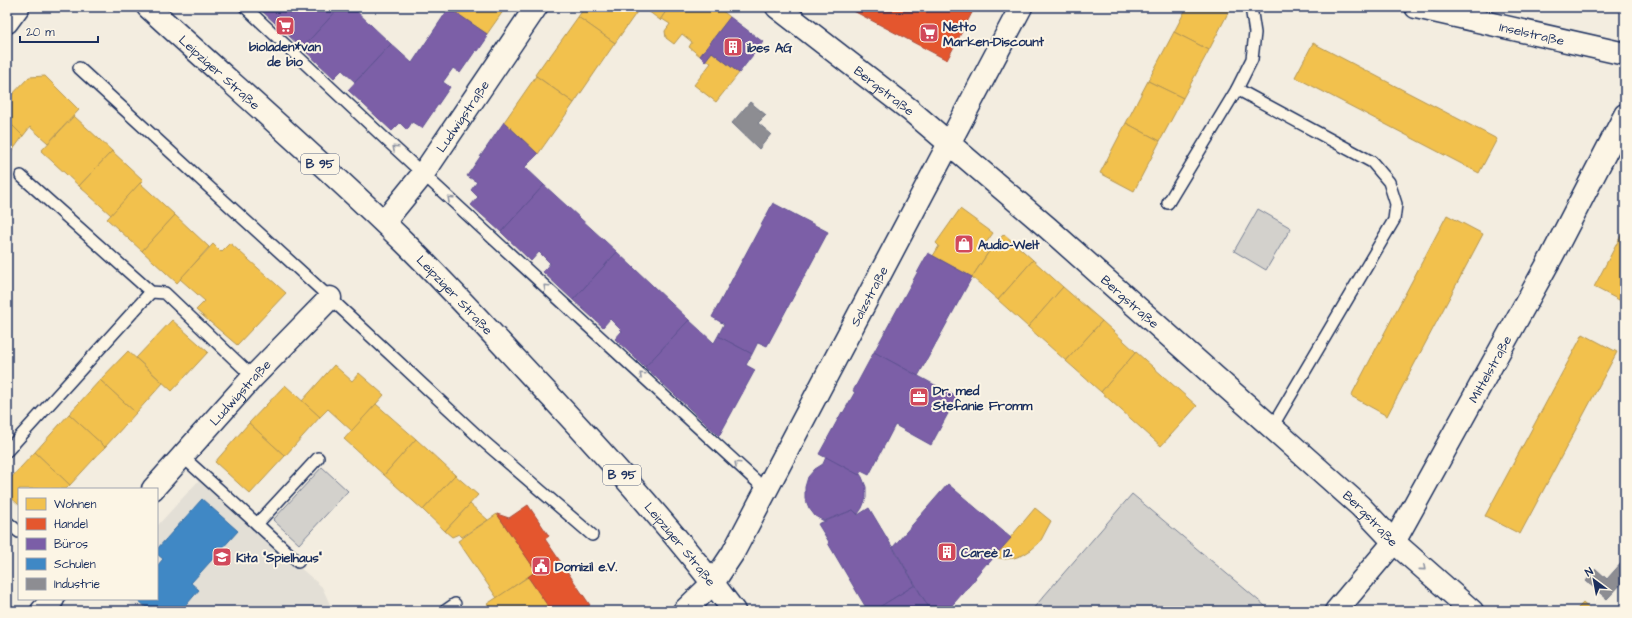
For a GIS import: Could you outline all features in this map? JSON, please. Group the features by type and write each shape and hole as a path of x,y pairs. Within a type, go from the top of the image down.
{"street":[{"path":"7,22 18,7"},
{"name":"Leipziger Straße","path":"148,7 384,222 424,262 584,432 667,526 734,611"},
{"name":"Ludwigstraße","path":"384,222 424,174 536,7"},
{"name":"Bergstraße","path":"777,7 889,93 950,143 1095,269 1360,506 1394,542 1472,611"},
{"name":"Salzstraße","path":"684,611 713,583 733,553 1021,7"},
{"name":"Inselstraße","path":"1416,7 1625,54"},
{"name":"Mittelstraße","path":"1336,611 1394,542 1552,256 1625,115"},
{"name":"Ludwigstraße","path":"154,488 254,377 330,298"},
{"path":"42,611 52,600"}],"lane":[{"path":"245,7 766,490"},
{"path":"1168,203 1237,89 1252,59 1255,33 1251,7"},
{"path":"79,68 330,298 482,440 592,535"},
{"path":"1237,89 1372,162 1389,182 1396,204 1394,220 1272,427"},
{"path":"21,176 151,292 165,293 254,377"},
{"path":"7,450 151,292"},
{"path":"182,456 298,562"},
{"path":"257,524 318,458"},
{"path":"7,522 18,531"},
{"path":"445,611 455,604"}],"shaded area":[{"path":"1258,209 1291,228 1266,270 1234,251"},
{"path":"322,467 348,491 299,544 273,520"},
{"name":"Kita \"Spielhaus\"","path":"200,479 322,587 333,611 139,611 127,600 158,600 158,525"},
{"path":"1132,494 1271,611 1031,611"}],"building: Wohnen":[{"path":"506,7 487,34 449,8"},
{"path":"585,7 669,7 660,20 644,8 639,9 615,43 578,17"},
{"path":"669,7 718,7 730,17 700,56 689,47 692,42 682,34 674,44 666,38 665,31 670,24 662,19 661,21 660,20"},
{"path":"1187,7 1226,7 1230,9 1209,50 1174,32"},
{"path":"578,17 615,43 574,103 535,75"},
{"path":"1174,32 1209,50 1183,98 1148,81"},
{"path":"1313,43 1497,139 1479,173 1295,77"},
{"path":"712,52 739,73 716,102 694,85 711,63 706,60"},
{"path":"45,76 79,110 48,143 30,127 23,136 7,120 7,100 29,77"},
{"path":"536,76 574,103 538,154 504,122"},
{"path":"1148,81 1183,98 1160,141 1126,123"},
{"path":"74,116 112,151 79,186 41,151"},
{"path":"7,120 23,136 7,158"},
{"path":"1126,123 1160,141 1134,191 1100,173"},
{"path":"112,151 143,180 111,215 79,186"},
{"path":"140,183 175,215 142,251 107,219"},
{"path":"960,209 993,233 986,243 992,247 972,277 933,256 939,246 936,243"},
{"path":"175,215 209,247 177,283 142,251"},
{"path":"1447,215 1483,234 1387,416 1351,396"},
{"path":"1625,228 1625,303 1594,287"},
{"path":"1004,234 1033,260 998,300 972,277 992,247"},
{"path":"230,243 286,293 237,345 196,310 205,301 180,279 213,244 221,252"},
{"path":"1033,260 1063,287 1028,327 998,300"},
{"path":"1063,287 1102,321 1066,361 1028,327"},
{"path":"172,320 208,352 172,391 136,358"},
{"path":"1102,321 1136,352 1101,392 1066,361"},
{"path":"1583,334 1617,352 1520,534 1485,516"},
{"path":"128,351 163,383 136,413 100,380"},
{"path":"1136,352 1197,406 1161,446 1101,392"},
{"path":"334,365 352,381 359,373 384,395 352,431 328,409 320,417 302,401"},
{"path":"100,380 136,413 105,447 69,414"},
{"path":"285,385 320,417 285,456 249,423"},
{"path":"376,404 416,439 384,475 344,439"},
{"path":"69,414 105,447 70,485 35,452"},
{"path":"249,423 285,456 250,494 215,462"},
{"path":"416,439 455,475 423,510 384,475"},
{"path":"35,452 70,485 67,488 18,488 18,504 7,494 7,482"},
{"path":"455,475 478,495 445,531 423,510"},
{"path":"470,504 488,520 462,537 459,534 452,537 445,531"},
{"path":"1035,508 1051,521 1040,542 1023,555 1014,558 1005,559 994,557"},
{"path":"497,514 536,571 497,598 458,541"},
{"path":"528,577 548,606 540,611 492,611 487,604"},
{"path":"1583,603 1592,611 1575,611"},
{"path":"1607,607 1612,611 1603,611"}],"building: Handel":[{"name":"Netto Marken-Discount","path":"846,7 975,7 947,60"},
{"path":"528,505 549,536 545,539 590,605 582,611 540,611 548,606 528,577 536,571 497,514 509,518"}],"building: Büros":[{"path":"264,7 340,7 302,48 261,10"},
{"path":"340,7 352,7 391,44 355,82 342,70 334,78 302,48"},
{"path":"449,8 487,34 485,37 487,38 478,51 476,50 460,73 453,68 443,82 450,87 422,128 412,122 407,130 400,123 392,131 348,90 391,44 412,63"},
{"name":"ibes AG","path":"730,17 763,42 739,73 712,52 705,61 700,56"},
{"path":"504,122 538,154 525,167 544,185 501,232 471,205 478,197 471,190 477,182 467,176"},
{"path":"544,185 617,252 573,300 543,272 550,263 539,252 531,261 501,232"},
{"path":"773,203 828,232 767,346 758,342 752,354 718,336 724,324 712,317"},
{"path":"617,252 689,320 645,367 615,339 622,331 610,319 603,327 573,300"},
{"path":"928,253 972,277 918,376 874,352"},
{"path":"689,320 714,343 718,336 752,354 746,365 755,370 719,436 645,367"},
{"path":"874,352 957,397 931,445 895,425 869,475 861,471 859,475 819,454 855,392 853,391"},
{"path":"826,457 859,475 860,474 862,477 866,487 866,498 858,514 853,510 824,521 815,516 809,508 805,498 805,487 808,477 815,469 823,464"},
{"name":"Careè 12","path":"948,484 1011,538 988,564 987,563 947,611 931,611 893,547"},
{"path":"869,508 915,585 873,611 868,611 818,524 853,510 858,515"},
{"path":"915,585 931,611 873,611"}],"building: Schulen":[{"path":"202,499 238,531 191,583 199,590 181,611 150,611 138,600 158,600 158,565 163,559 158,555 158,548"}],"building: Industrie":[{"path":"750,102 766,115 758,123 771,134 759,149 732,123"},
{"path":"1623,561 1625,563 1625,580 1607,599 1586,581 1596,569 1607,579"}],"place":[{"name":"bioladen*van de bio","path":"285,26"},
{"name":"Netto Marken-Discount","path":"929,33"},
{"name":"ibes AG","path":"733,47"},
{"name":"Audio-Welt","path":"964,244"},
{"name":"Dr. med Stefanie Fromm","path":"919,397"},
{"name":"Careè 12","path":"947,552"},
{"name":"Kita \"Spielhaus\"","path":"222,557"},
{"name":"Domizil e.V.","path":"541,566"}]}
